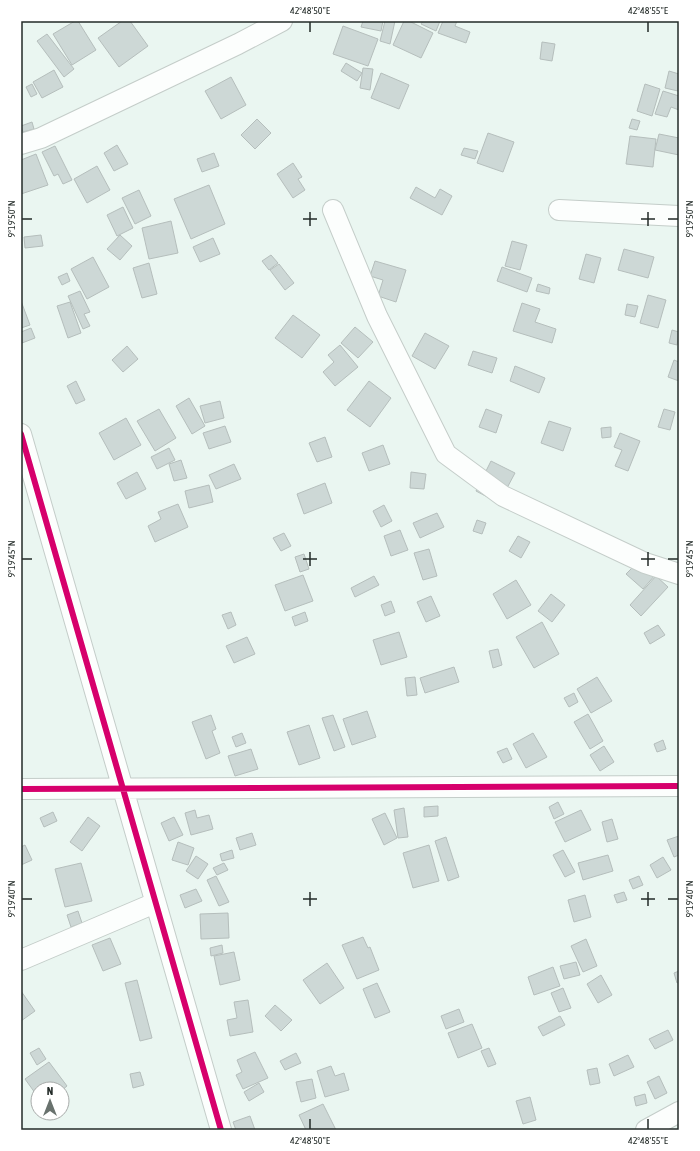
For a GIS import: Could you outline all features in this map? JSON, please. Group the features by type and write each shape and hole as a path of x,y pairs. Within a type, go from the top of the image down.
{"street":[{"path":"21,144 41,138 282,21"},
{"path":"333,210 377,316 446,454 503,496 645,564 679,574"},
{"path":"560,210 679,216"},
{"path":"21,434 221,1130"},
{"path":"21,789 679,786"},
{"path":"21,960 155,903"},
{"path":"646,1130 679,1112"}],"building":[{"path":"75,21 78,21 96,50 72,65 53,34"},
{"path":"122,21 130,21 148,46 119,67 98,38"},
{"path":"363,21 383,21 381,31 361,27"},
{"path":"385,21 395,21 390,44 380,41"},
{"path":"404,21 409,21 433,33 421,58 393,45"},
{"path":"423,21 440,21 436,31 421,24"},
{"path":"443,21 457,21 455,26 470,32 466,43 438,33"},
{"path":"343,26 378,39 368,66 333,54"},
{"path":"47,34 74,69 64,77 37,41"},
{"path":"542,42 555,44 552,61 540,59"},
{"path":"346,63 362,73 357,81 341,71"},
{"path":"363,68 373,69 370,90 360,88"},
{"path":"54,70 63,87 42,98 33,82"},
{"path":"669,71 679,74 678,91 665,88"},
{"path":"381,73 409,85 399,109 371,98"},
{"path":"231,77 246,105 221,119 205,91"},
{"path":"32,84 37,94 31,97 26,87"},
{"path":"645,84 660,89 652,116 637,111"},
{"path":"663,91 679,96 679,110 671,107 667,117 655,114"},
{"path":"257,119 271,133 255,149 241,135"},
{"path":"632,119 640,121 637,130 629,128"},
{"path":"32,122 34,129 23,132 21,126"},
{"path":"488,133 514,142 503,172 477,163"},
{"path":"659,134 679,138 679,155 655,150"},
{"path":"630,136 656,139 653,167 626,164"},
{"path":"117,145 128,164 114,171 104,153"},
{"path":"55,146 72,180 63,184 58,174 54,176 42,152"},
{"path":"464,148 478,151 475,159 461,155"},
{"path":"214,153 219,166 202,172 197,159"},
{"path":"36,154 48,185 21,194 21,160"},
{"path":"293,163 302,177 298,179 305,190 293,198 277,174"},
{"path":"97,166 110,190 87,203 74,179"},
{"path":"209,185 225,224 191,239 174,199"},
{"path":"416,187 435,198 440,189 452,196 442,215 410,198"},
{"path":"139,190 151,216 135,224 122,198"},
{"path":"123,207 133,228 117,236 107,215"},
{"path":"171,221 178,253 149,259 142,228"},
{"path":"41,235 43,246 25,248 24,237"},
{"path":"120,235 132,246 120,260 107,249"},
{"path":"213,238 220,254 200,262 193,247"},
{"path":"512,241 527,245 520,270 505,266"},
{"path":"624,249 654,257 648,278 618,270"},
{"path":"586,254 601,258 594,283 579,279"},
{"path":"271,255 278,263 269,270 262,261"},
{"path":"93,257 109,287 87,299 71,269"},
{"path":"375,261 406,270 396,302 378,296 383,280 370,276"},
{"path":"149,263 157,294 142,298 133,268"},
{"path":"279,264 294,283 285,290 270,270"},
{"path":"502,267 532,278 527,292 497,281"},
{"path":"67,273 70,281 62,285 58,277"},
{"path":"538,284 550,288 549,294 536,291"},
{"path":"80,291 90,312 84,314 90,326 83,329 68,296"},
{"path":"648,295 666,300 658,328 640,323"},
{"path":"21,301 30,325 21,328"},
{"path":"70,302 81,333 68,338 57,306"},
{"path":"522,303 540,309 535,322 556,329 552,343 513,331"},
{"path":"627,304 638,306 635,317 625,315"},
{"path":"293,315 320,335 302,358 275,338"},
{"path":"355,327 373,342 358,358 341,343"},
{"path":"31,328 35,338 22,343 21,332"},
{"path":"672,330 679,332 677,345 669,343"},
{"path":"425,333 449,346 435,369 412,356"},
{"path":"340,345 358,367 335,386 323,372 334,362 328,355"},
{"path":"127,346 138,359 123,372 112,360"},
{"path":"473,351 497,358 492,373 468,365"},
{"path":"674,360 679,362 679,381 668,377"},
{"path":"515,366 545,378 539,393 510,381"},
{"path":"76,381 85,400 76,404 67,386"},
{"path":"369,381 391,398 370,427 347,410"},
{"path":"189,398 205,426 192,434 176,406"},
{"path":"220,401 224,418 205,423 200,406"},
{"path":"159,409 176,438 155,451 137,421"},
{"path":"486,409 502,415 496,433 479,427"},
{"path":"664,409 675,412 670,430 658,427"},
{"path":"126,418 141,445 114,460 99,433"},
{"path":"549,421 571,428 563,451 541,443"},
{"path":"225,426 231,442 209,449 203,433"},
{"path":"611,427 611,437 602,438 601,428"},
{"path":"620,433 640,441 628,471 615,466 622,450 614,447"},
{"path":"325,437 332,457 317,462 309,443"},
{"path":"383,445 390,464 369,471 362,453"},
{"path":"169,448 175,460 157,469 151,457"},
{"path":"181,460 187,478 174,481 169,464"},
{"path":"491,461 515,473 499,503 476,491"},
{"path":"234,464 241,479 216,489 209,475"},
{"path":"137,472 146,489 126,499 117,483"},
{"path":"411,472 426,474 424,489 410,488"},
{"path":"325,483 332,503 304,514 297,494"},
{"path":"209,485 213,502 189,508 185,491"},
{"path":"178,504 188,527 155,542 148,526 161,519 158,512"},
{"path":"384,505 392,521 381,527 373,511"},
{"path":"437,513 444,527 420,538 413,523"},
{"path":"477,520 486,523 482,534 473,531"},
{"path":"400,530 408,550 391,556 384,536"},
{"path":"284,533 291,546 281,551 273,538"},
{"path":"518,536 530,542 521,558 509,551"},
{"path":"429,549 437,576 423,580 414,553"},
{"path":"304,554 309,569 300,572 295,557"},
{"path":"640,560 656,574 643,589 626,574"},
{"path":"303,575 313,601 285,611 275,585"},
{"path":"374,576 379,585 355,597 351,588"},
{"path":"656,576 668,587 641,616 630,605"},
{"path":"516,580 531,605 507,619 493,594"},
{"path":"551,594 565,605 552,622 538,611"},
{"path":"431,596 440,616 426,622 417,602"},
{"path":"391,601 395,612 385,616 381,605"},
{"path":"231,612 236,625 228,629 222,615"},
{"path":"305,612 308,621 295,626 292,617"},
{"path":"542,622 559,654 534,668 516,637"},
{"path":"658,625 665,635 650,644 644,633"},
{"path":"399,632 407,657 381,665 373,640"},
{"path":"247,637 255,654 234,663 226,646"},
{"path":"498,649 502,665 493,668 489,651"},
{"path":"454,667 459,682 425,693 420,678"},
{"path":"415,677 417,695 407,696 405,678"},
{"path":"597,677 612,701 591,713 577,689"},
{"path":"574,693 578,702 569,707 564,698"},
{"path":"367,711 376,737 352,745 343,719"},
{"path":"588,714 603,741 590,749 574,722"},
{"path":"211,715 216,729 212,731 220,753 206,759 192,722"},
{"path":"333,715 345,747 334,751 322,718"},
{"path":"309,725 320,758 299,765 287,732"},
{"path":"242,733 246,743 236,747 232,737"},
{"path":"533,733 547,757 526,768 513,744"},
{"path":"663,740 666,749 657,752 654,744"},
{"path":"604,746 614,762 600,771 590,755"},
{"path":"507,748 512,759 503,763 497,752"},
{"path":"251,749 258,769 235,776 228,756"},
{"path":"558,802 564,814 554,819 549,807"},
{"path":"438,806 438,816 424,817 424,807"},
{"path":"404,808 408,837 398,838 394,810"},
{"path":"195,810 197,818 209,815 213,829 191,835 185,813"},
{"path":"581,810 591,830 565,842 555,822"},
{"path":"53,812 57,821 44,827 40,818"},
{"path":"385,813 397,838 384,845 372,819"},
{"path":"88,817 100,826 82,851 70,842"},
{"path":"174,817 183,835 169,841 161,823"},
{"path":"612,819 618,839 607,842 602,822"},
{"path":"252,833 256,845 240,850 236,838"},
{"path":"679,836 679,855 674,857 667,840"},
{"path":"446,837 459,877 448,881 435,841"},
{"path":"178,842 194,848 188,865 172,860"},
{"path":"25,845 32,860 21,865 21,847"},
{"path":"429,845 439,881 413,888 403,853"},
{"path":"232,850 234,858 222,861 220,854"},
{"path":"563,850 575,872 565,877 553,855"},
{"path":"608,855 613,871 583,880 578,863"},
{"path":"196,856 208,864 198,879 186,871"},
{"path":"663,857 671,870 657,878 650,865"},
{"path":"81,863 92,901 65,907 55,869"},
{"path":"224,863 228,870 217,875 213,868"},
{"path":"216,876 229,902 219,906 207,880"},
{"path":"639,876 643,885 633,889 629,880"},
{"path":"196,889 202,901 185,908 180,895"},
{"path":"624,892 627,900 617,903 614,895"},
{"path":"585,895 591,917 574,922 568,900"},
{"path":"78,911 82,923 71,927 67,915"},
{"path":"228,913 229,938 201,939 200,914"},
{"path":"363,937 368,948 370,947 379,970 357,979 342,945"},
{"path":"110,938 121,964 103,971 92,945"},
{"path":"586,939 597,966 583,972 571,946"},
{"path":"222,945 223,953 211,956 210,948"},
{"path":"234,952 240,980 220,985 214,956"},
{"path":"576,962 580,975 564,979 560,966"},
{"path":"327,963 344,988 320,1004 303,980"},
{"path":"553,967 560,986 534,995 528,977"},
{"path":"679,971 679,982 677,983 674,973"},
{"path":"601,975 612,995 598,1003 587,984"},
{"path":"137,980 152,1038 140,1041 125,983"},
{"path":"377,983 390,1012 375,1018 363,989"},
{"path":"563,988 571,1008 559,1012 551,993"},
{"path":"21,991 35,1011 21,1021"},
{"path":"248,1000 253,1032 230,1036 227,1020 237,1018 234,1002"},
{"path":"275,1005 292,1020 281,1031 265,1016"},
{"path":"459,1009 464,1022 446,1029 441,1016"},
{"path":"560,1016 565,1025 543,1036 538,1027"},
{"path":"472,1024 482,1048 458,1058 448,1033"},
{"path":"668,1030 673,1040 655,1049 649,1039"},
{"path":"39,1048 46,1059 37,1065 30,1053"},
{"path":"489,1048 496,1064 488,1067 481,1051"},
{"path":"255,1052 268,1078 243,1089 236,1075 242,1072 237,1060"},
{"path":"296,1053 301,1063 285,1070 280,1061"},
{"path":"628,1055 634,1067 614,1076 609,1064"},
{"path":"49,1062 63,1081 30,1081 30,1086 25,1079"},
{"path":"331,1066 335,1076 344,1073 349,1090 325,1097 317,1071"},
{"path":"597,1068 600,1083 590,1085 587,1070"},
{"path":"140,1072 144,1085 133,1088 130,1074"},
{"path":"659,1076 667,1093 655,1099 647,1082"},
{"path":"312,1079 316,1098 301,1102 296,1082"},
{"path":"259,1083 264,1092 249,1101 244,1092"},
{"path":"645,1094 647,1103 636,1106 634,1097"},
{"path":"530,1097 536,1120 523,1124 516,1101"},
{"path":"323,1104 336,1130 306,1130 299,1115"},
{"path":"250,1116 255,1130 236,1130 233,1122"}],"cycle path":[{"path":"21,434 221,1130"},
{"path":"21,789 679,786"}]}
